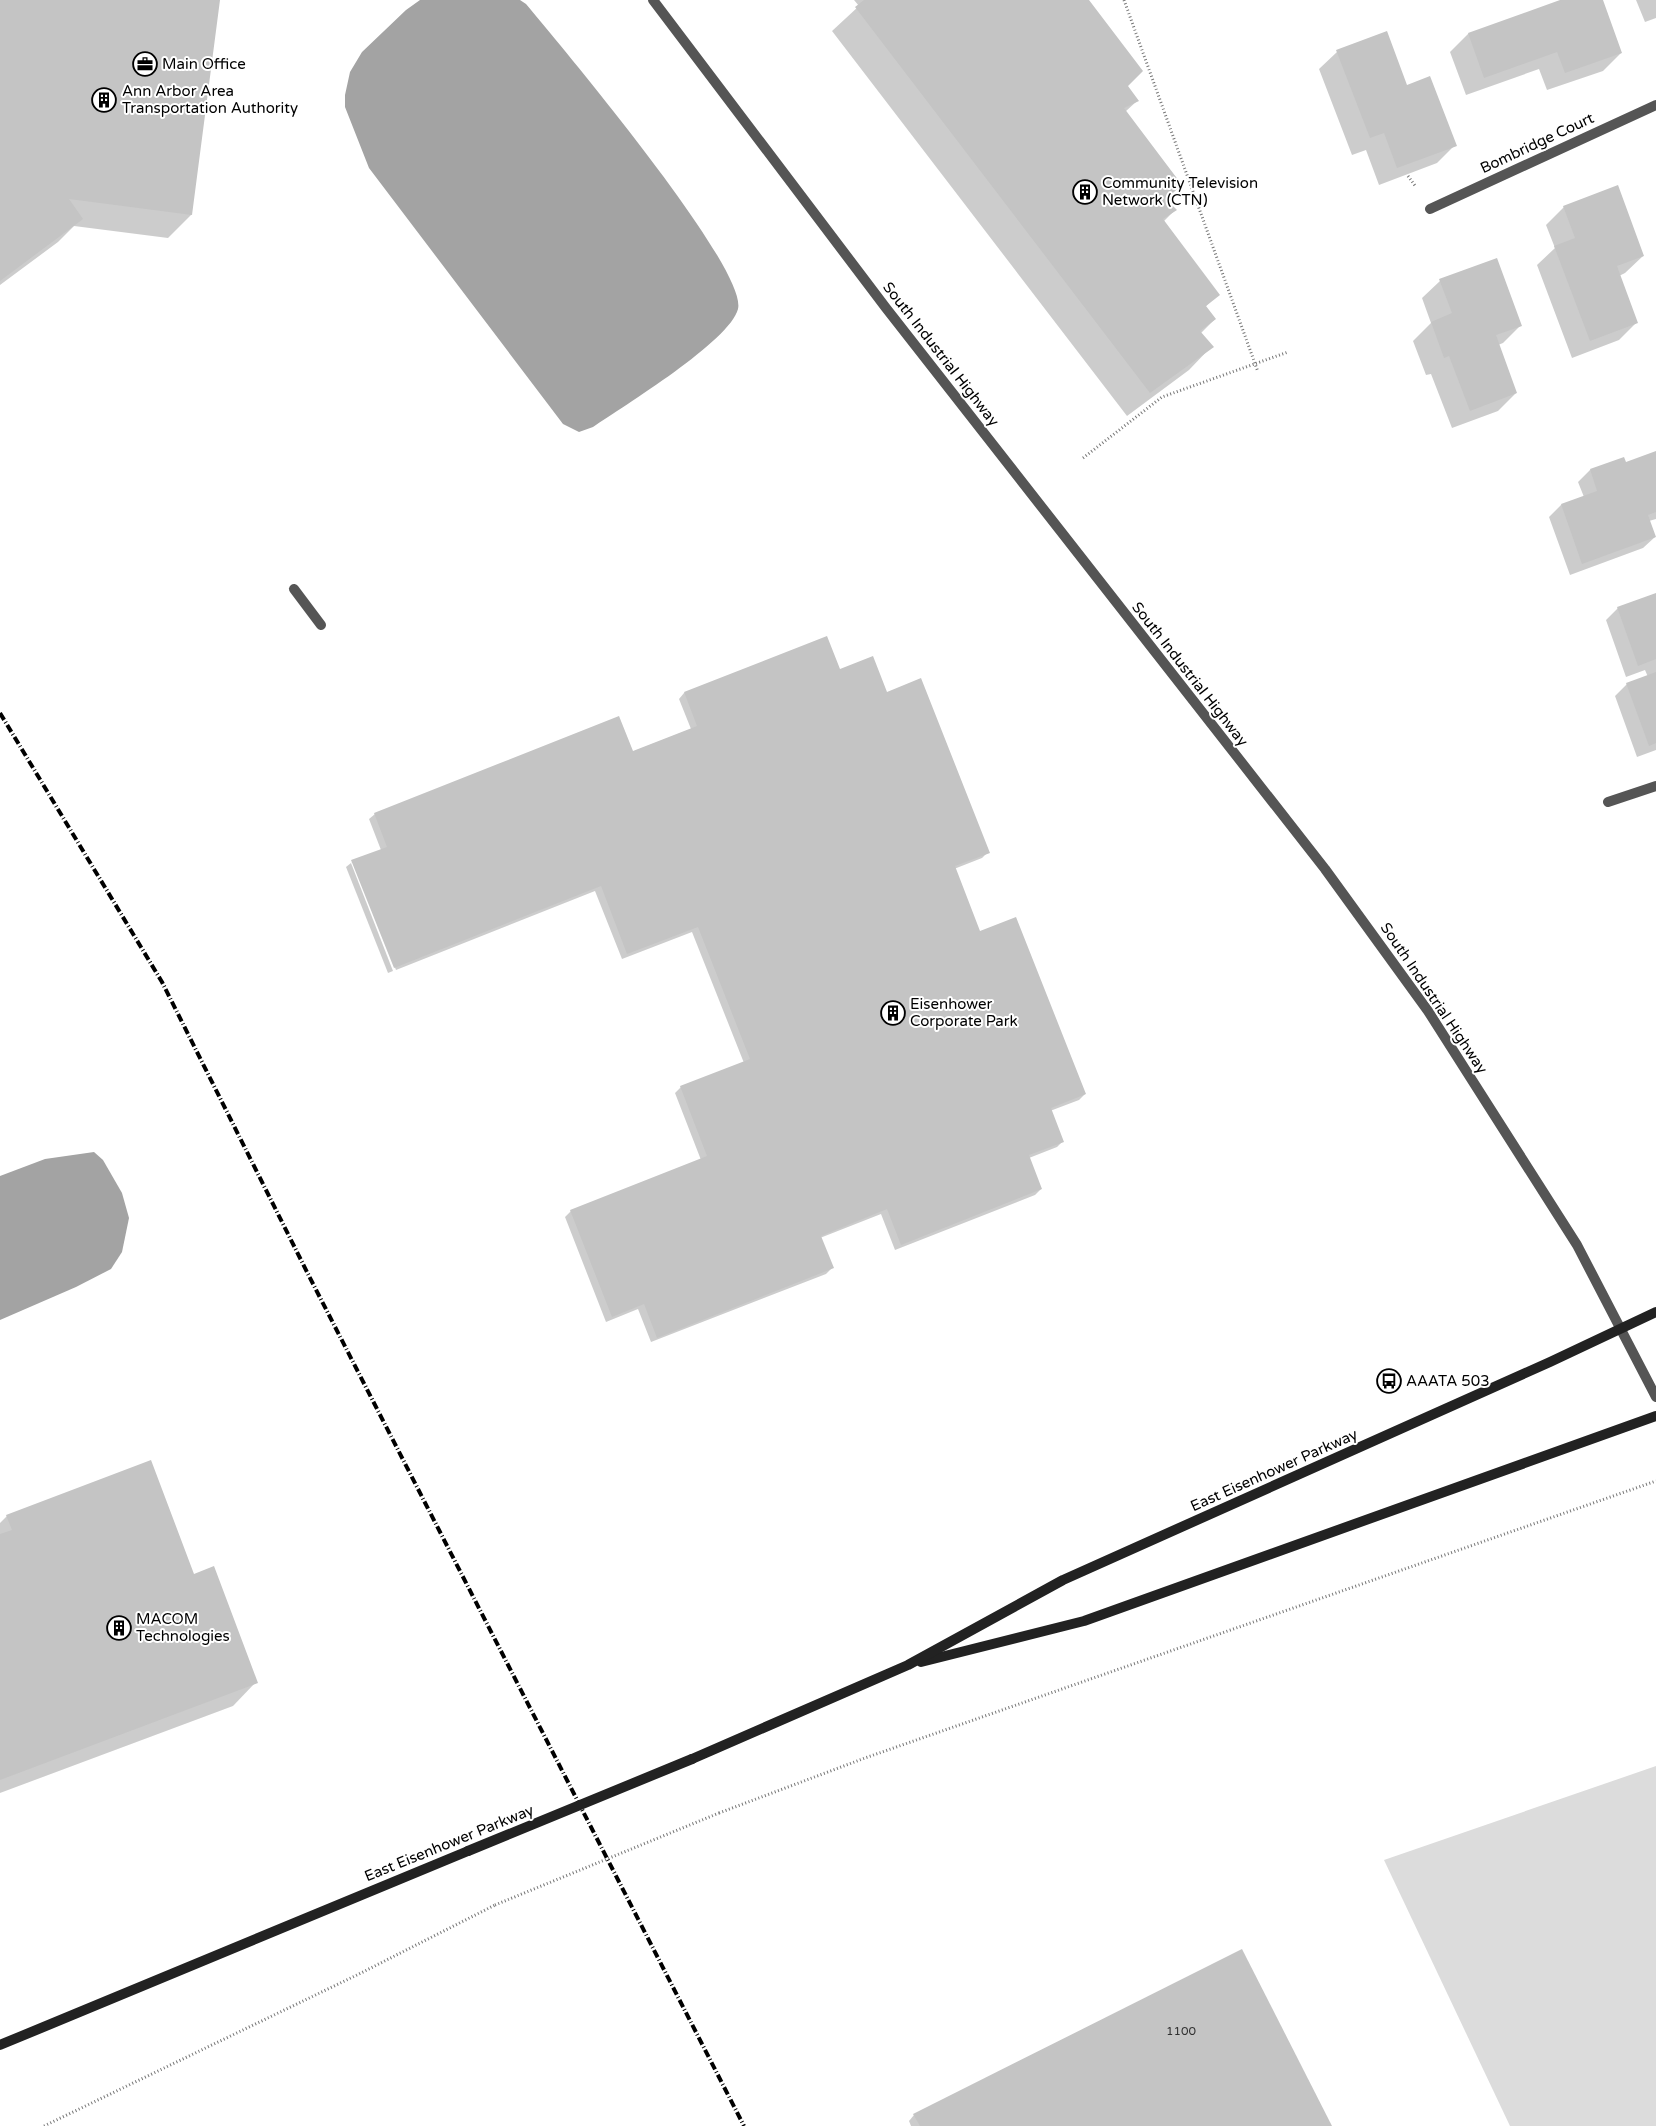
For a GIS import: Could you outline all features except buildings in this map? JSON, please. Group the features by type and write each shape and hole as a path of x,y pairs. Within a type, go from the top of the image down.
{"main road":[{"name":"East Eisenhower Parkway","path":"0,2045 692,1759 908,1665 1063,1580 1656,1312"},
{"name":"East Eisenhower Parkway","path":"908,1665 1084,1621 1656,1416"}],"street":[{"name":"South Industrial Highway","path":"653,0 904,331 1331,877 1428,1012 1577,1245 1622,1328 1656,1397"},
{"name":"Bombridge Court","path":"1430,209 1656,105"},
{"path":"294,589 321,625"},
{"path":"1608,802 1656,786"}],"path":[{"path":"1124,0 1253,364 1258,372"},
{"path":"1083,458 1162,397 1288,352"},
{"path":"44,2126 359,1974 494,1905 719,1813 865,1758 1656,1481"}],"shaded area":[{"path":"420,0 520,0 526,4 611,108 685,206 714,250 733,286 738,309 731,322 716,338 674,372 593,427 579,432 563,424 369,168 345,107 345,95 350,72 362,52 406,10"},
{"path":"94,1152 103,1160 122,1193 129,1218 122,1252 111,1269 76,1287 0,1320 0,1176 45,1159"},
{"path":"1656,1766 1656,2126 1510,2126 1384,1860"}],"railway":[{"path":"0,713 162,982 309,1276 744,2126"}],"place":[{"name":"Main Office","path":"145,64"},
{"name":"Ann Arbor Area Transportation Authority","path":"104,100"},
{"name":"Community Television Network (CTN)","path":"1085,192"},
{"name":"Eisenhower Corporate Park","path":"893,1013"},
{"name":"AAATA 503","path":"1389,1381"},
{"name":"MACOM Technologies","path":"119,1628"}]}
